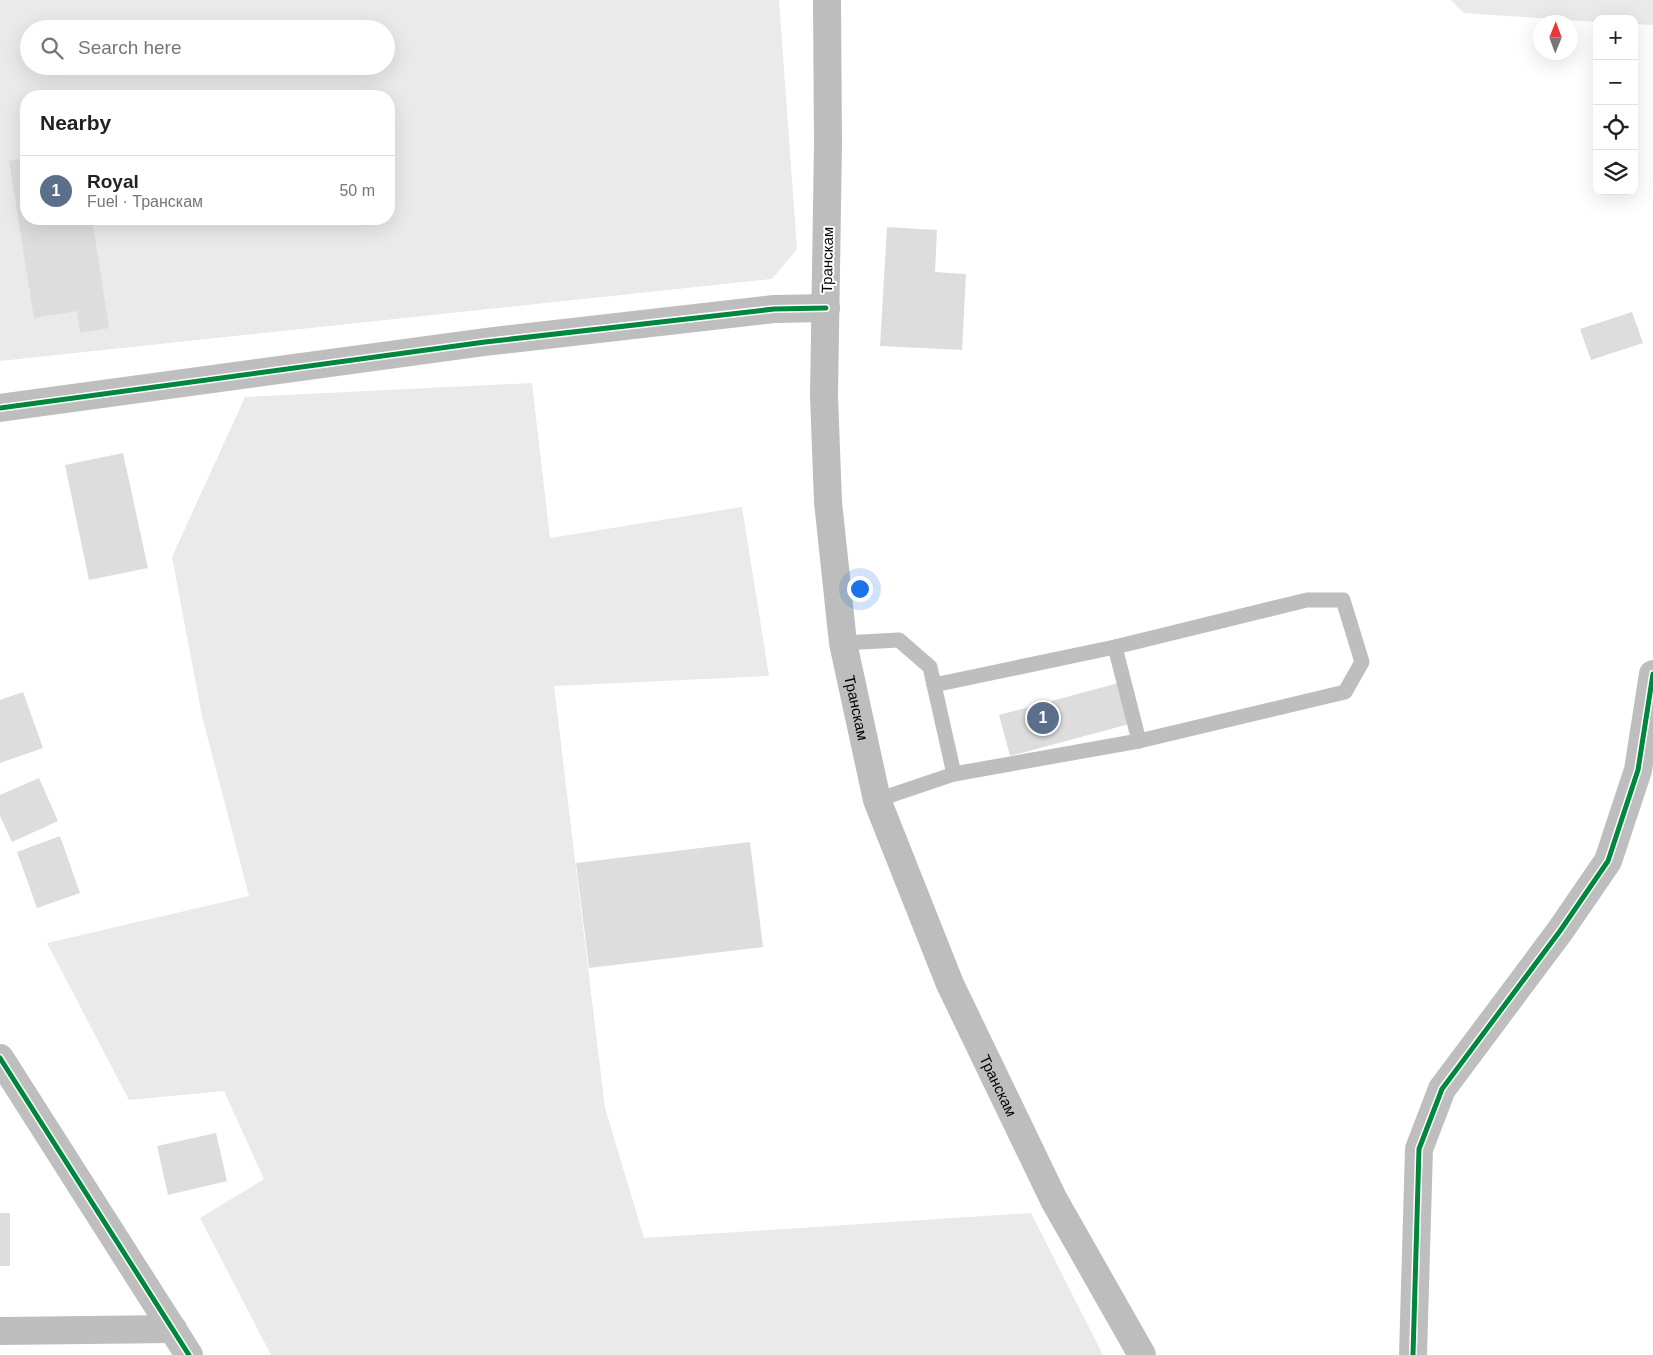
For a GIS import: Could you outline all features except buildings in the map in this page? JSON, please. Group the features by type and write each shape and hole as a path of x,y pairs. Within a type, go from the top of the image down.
{"highway":[{"name":"Транскам","path":"827,0 824,396 828,502 843,643 877,800 950,984 1054,1200 1142,1355"}],"street":[{"path":"0,408 486,342 774,309 826,308"},
{"path":"1413,1355 1419,1149 1442,1089 1560,931 1608,861 1638,770 1653,674"},
{"path":"0,1058 189,1355"},
{"path":"0,1331 173,1329"}],"lane":[{"path":"877,800 954,774 1139,741 1345,692 1362,662 1343,600 1307,600 1115,647 934,685"},
{"path":"843,643 899,640 930,667 954,774"},
{"path":"1115,647 1139,741"}],"shaded area":[{"path":"0,0 779,0 797,249 772,279 0,361"},
{"path":"1451,0 1653,0 1653,25 1638,24 1638,15 1593,15 1593,22 1578,21 1578,15 1533,15 1533,18 1464,13"},
{"path":"532,383 550,538 742,507 769,676 554,686 605,1108 644,1238 1031,1213 1103,1355 271,1355 200,1218 264,1179 224,1091 129,1100 47,943 249,896 202,716 172,557 245,397"}],"cycle path":[{"path":"0,408 485,342 774,309 826,308"},
{"path":"1413,1355 1419,1149 1442,1089 1560,931 1608,861 1638,770 1653,674"},
{"path":"0,1058 189,1355"}],"place":[{"name":"Royal","path":"1043,718"}]}
